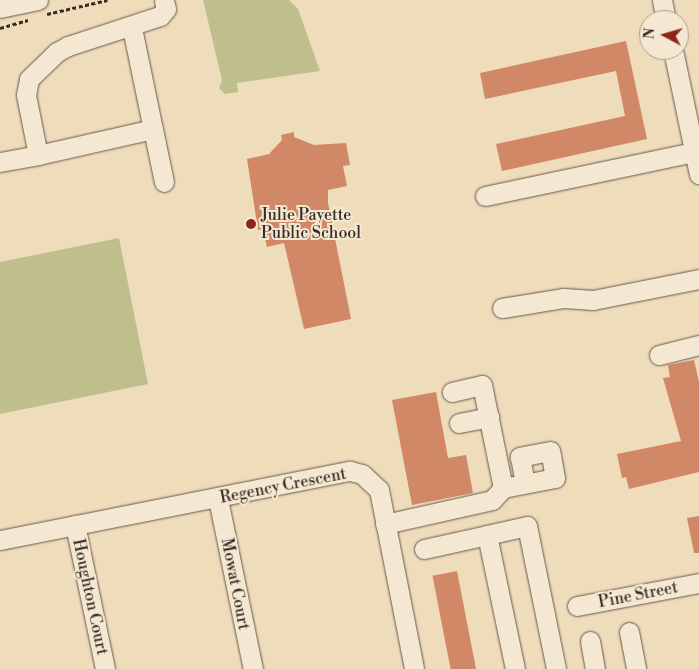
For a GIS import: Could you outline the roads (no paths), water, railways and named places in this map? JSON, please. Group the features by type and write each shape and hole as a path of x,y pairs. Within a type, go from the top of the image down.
{"street":[{"path":"38,155 26,95 29,79 57,52 132,28 160,16 166,9 164,0"},
{"path":"0,8 38,11"},
{"path":"132,28 164,182"},
{"path":"674,60 699,174"},
{"path":"0,162 153,129"},
{"path":"486,196 694,152"},
{"path":"502,308 564,298 593,300 699,279"},
{"path":"659,355 699,345"},
{"path":"452,392 482,385 503,488"},
{"path":"459,423 489,417"},
{"name":"Regency Crescent","path":"0,540 218,499 350,471 372,480 380,490 414,669"},
{"path":"386,524 492,500 503,488 525,483"},
{"name":"Mowat Court","path":"218,499 253,669"},
{"name":"Houghton Court","path":"75,525 105,669"},
{"path":"424,549 527,526 556,669"},
{"path":"487,535 515,669"},
{"name":"Pine Street","path":"576,606 699,583"},
{"path":"629,632 636,669"},
{"path":"590,640 595,669"}],"place":[{"name":"Julie Payette Public School","path":"251,224"}]}
